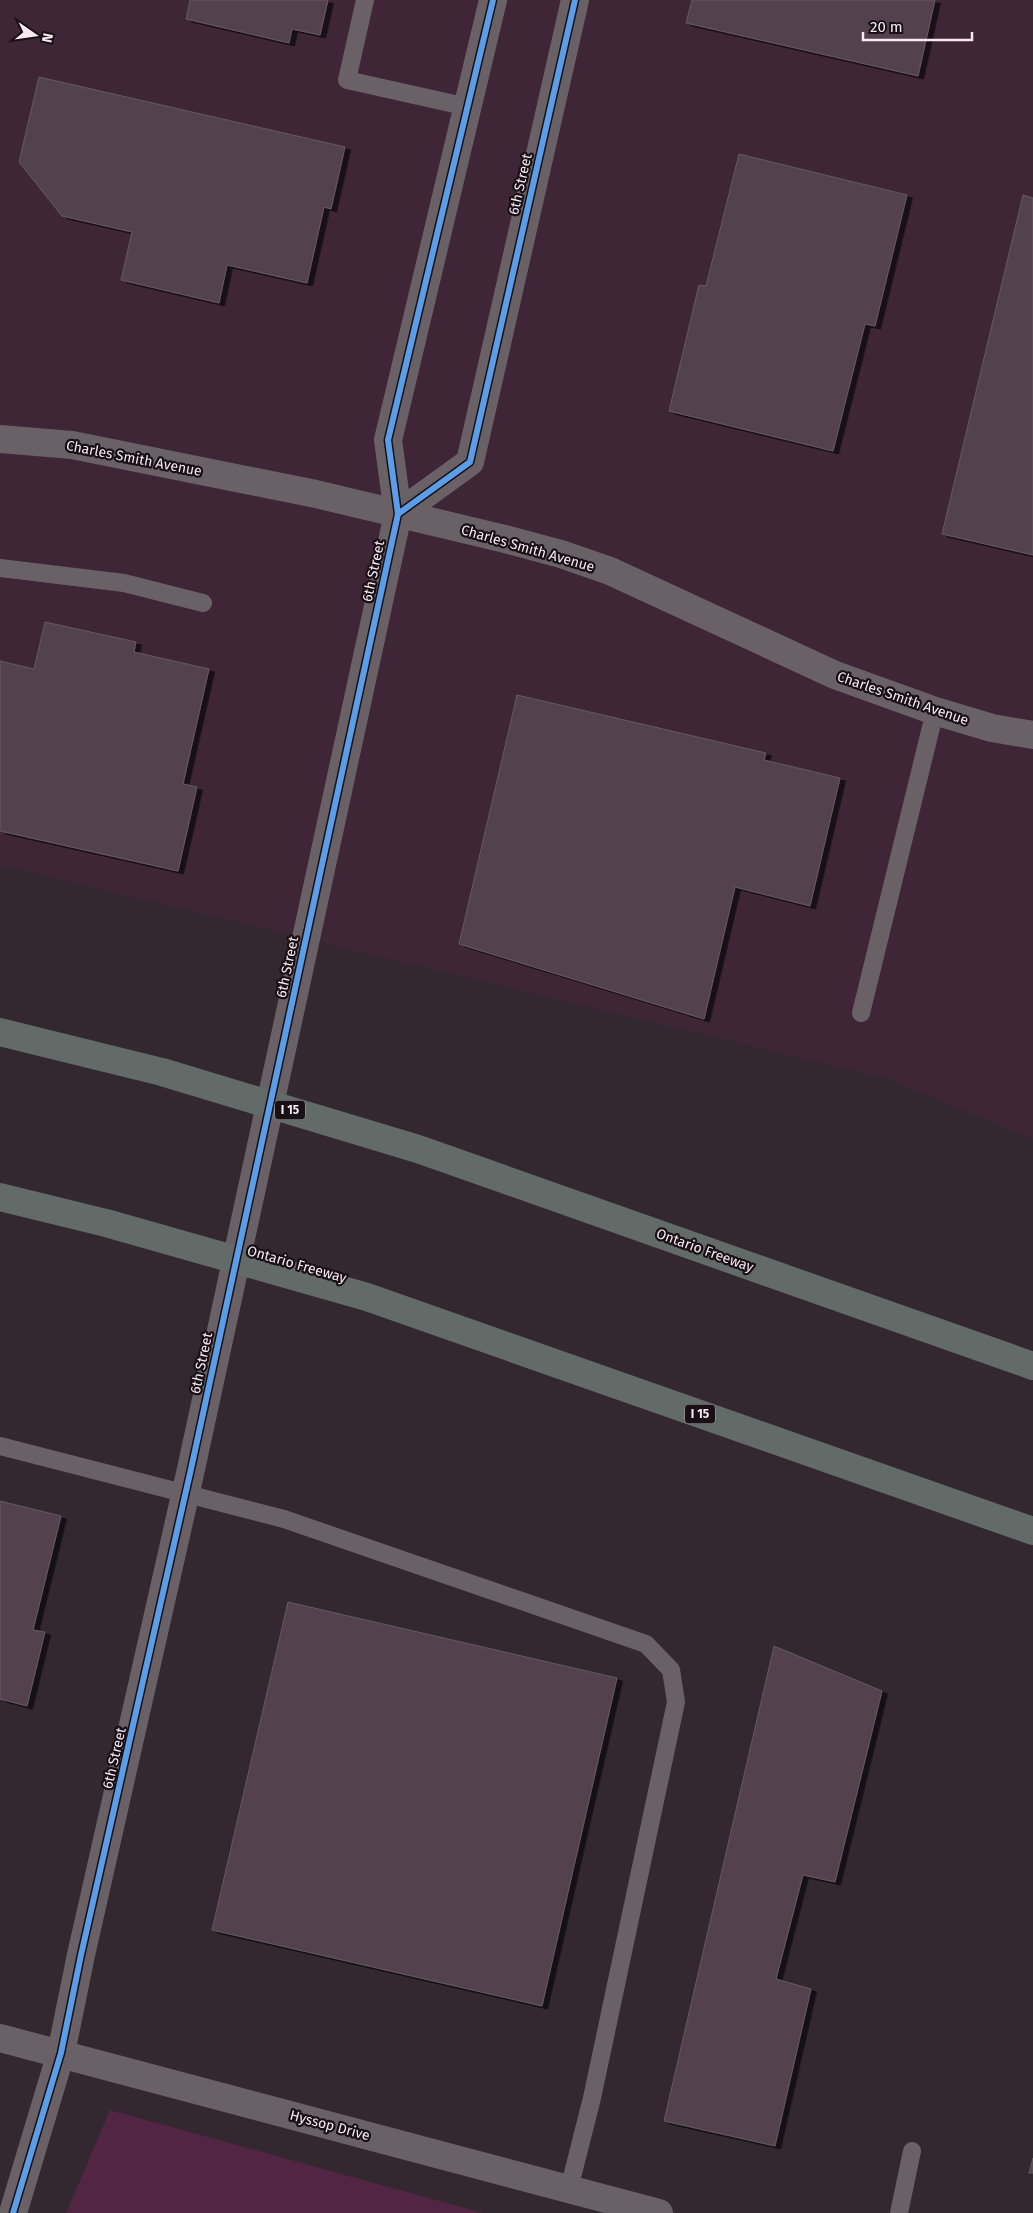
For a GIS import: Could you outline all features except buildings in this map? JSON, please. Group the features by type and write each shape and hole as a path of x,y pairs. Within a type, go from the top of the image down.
{"highway":[{"name":"Ontario Freeway","path":"0,1032 162,1072 418,1149 1033,1366"},
{"name":"Ontario Freeway","path":"0,1197 106,1223 367,1297 1033,1531"}],"street":[{"name":"6th Street","path":"13,2213 61,2053 185,1495 398,514 388,440 493,0"},
{"name":"6th Street","path":"398,514 470,462 575,0"},
{"name":"Charles Smith Avenue","path":"0,439 72,445 316,494 561,554 610,571 835,674 935,711 992,728 1033,735"},
{"name":"Hyssop Drive","path":"0,2038 660,2213"}],"lane":[{"path":"365,0 347,80 468,106"},
{"path":"0,568 124,583 203,603"},
{"path":"861,1013 935,711"},
{"path":"0,1446 284,1519 646,1644 671,1670 676,1702 592,2098 569,2189"},
{"path":"899,2213 912,2151"}],"shaded area":[{"path":"0,0 1033,0 1033,1139 885,1078 0,865"},
{"path":"110,2110 483,2213 66,2213"}],"cycle path":[{"path":"13,2213 61,2053 81,1955 191,1469 398,514 388,440 493,0"},
{"path":"398,514 470,462 575,0"}]}
